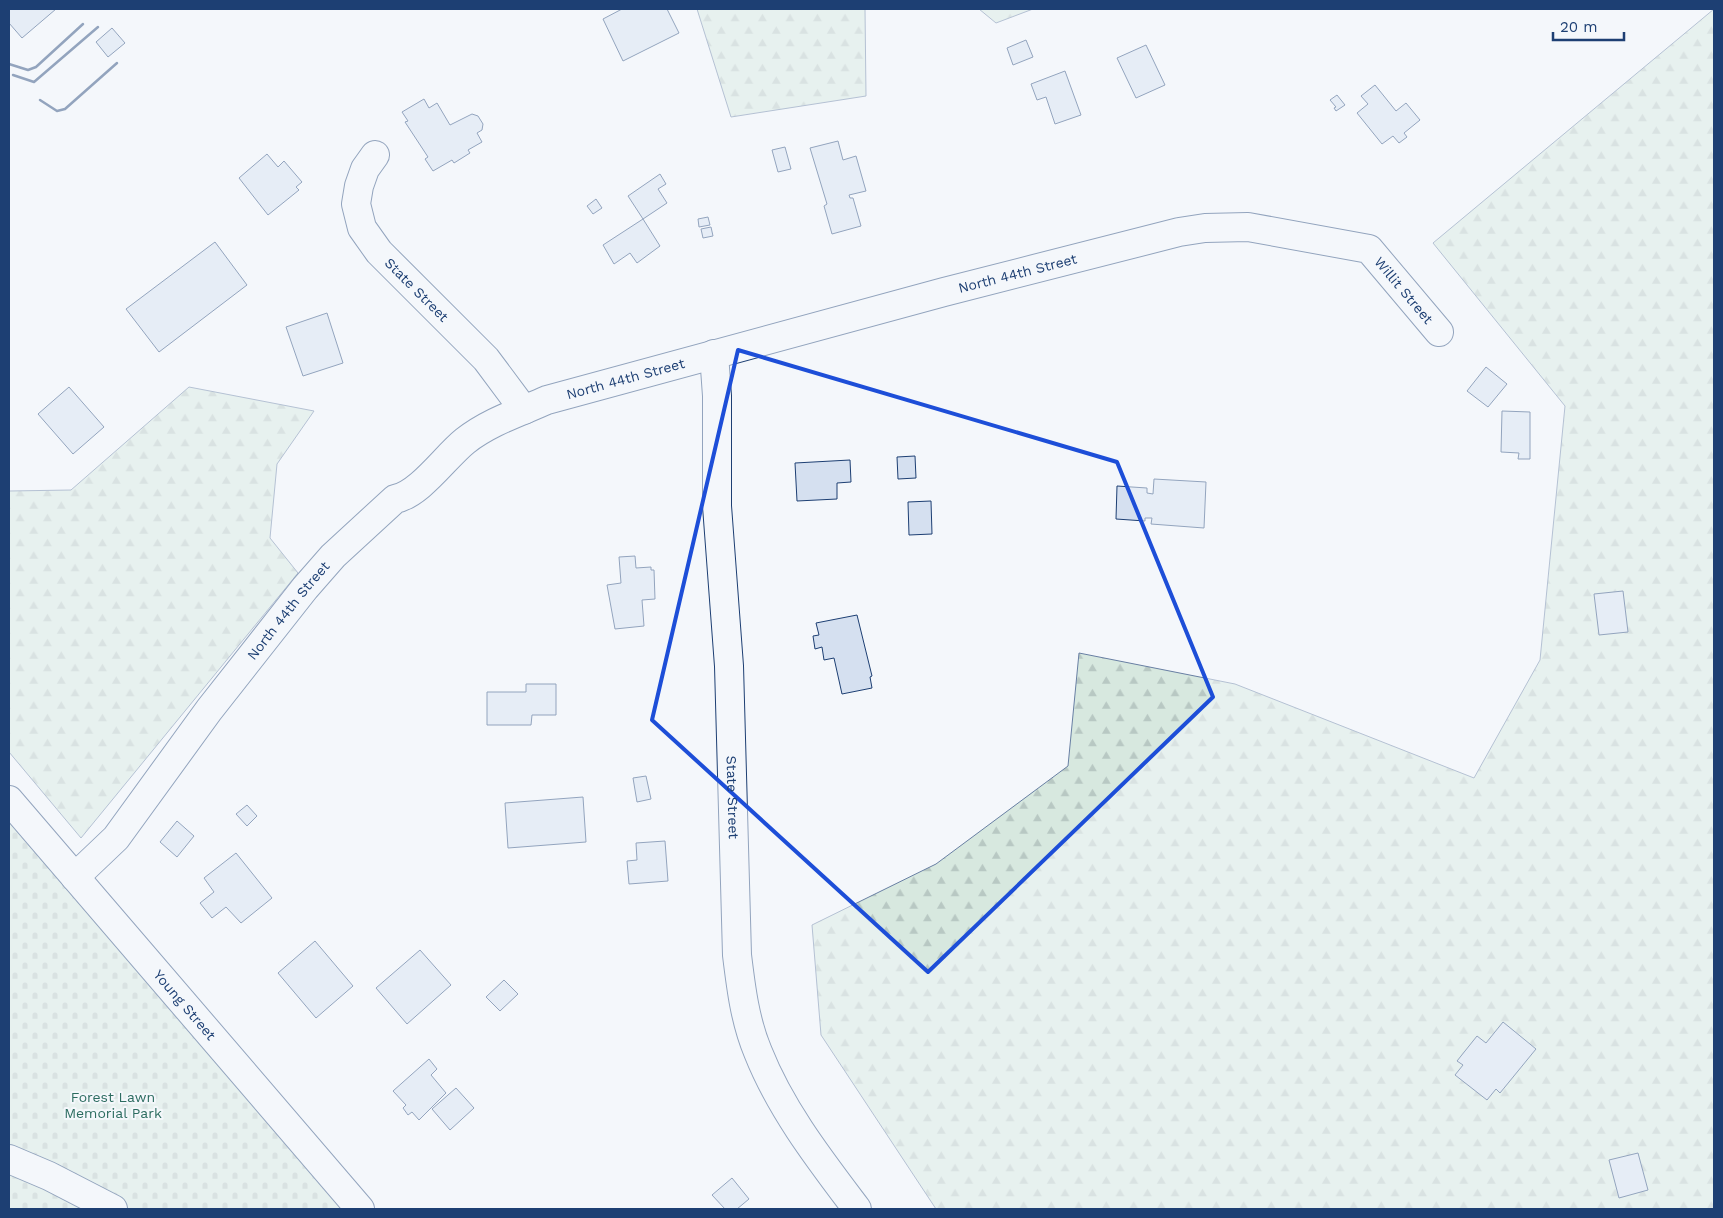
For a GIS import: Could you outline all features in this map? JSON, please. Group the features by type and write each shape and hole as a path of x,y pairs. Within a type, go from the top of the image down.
{"street":[{"name":"State Street","path":"375,155 365,169 358,186 356,204 362,228 379,252 486,359 524,410"},
{"name":"North 44th Street","path":"75,877 116,838 209,710 333,556 395,499 403,497 427,478 466,441 489,426 547,400 944,292 1179,232 1205,228 1273,230 1369,249"},
{"name":"Willit Street","path":"1369,249 1439,332"},
{"name":"State Street","path":"714,354 717,396 717,506 729,666 737,955 740,985 757,1051 780,1099 816,1155 857,1209"},
{"name":"Young Street","path":"9,800 360,1209"},
{"path":"9,1159 49,1176 113,1209"}],"highlighted area":[{"path":"738,350 1117,462 1213,697 928,972 652,720"}],"green space":[{"path":"697,9 865,9 866,96 731,117"},
{"path":"979,9 1033,9 996,23"},
{"path":"1714,9 1714,1209 936,1209 821,1035 812,925 936,864 1068,766 1079,653 1235,684 1474,778 1540,660 1565,406 1433,243"},
{"path":"189,387 314,411 277,464 270,538 298,573 81,838 9,752 9,491 71,490"},
{"name":"Forest Lawn Memorial Park","path":"9,822 342,1209 9,1209"}],"building":[{"path":"9,9 56,9 22,38 9,23"},
{"path":"622,9 667,9 679,33 623,61 603,19"},
{"path":"112,28 125,43 108,57 96,42"},
{"path":"1026,40 1033,57 1013,65 1007,48"},
{"path":"1146,45 1165,85 1136,98 1117,58"},
{"path":"1065,71 1081,115 1055,124 1046,97 1037,100 1031,84"},
{"path":"1375,85 1396,111 1406,103 1420,120 1404,133 1407,137 1399,143 1393,136 1382,144 1357,113 1368,104 1361,96"},
{"path":"1337,95 1345,105 1336,111 1334,108 1336,107 1330,100"},
{"path":"424,99 429,108 437,103 450,125 472,114 478,116 483,124 482,130 477,133 482,142 468,150 470,153 454,163 452,160 433,171 425,159 428,157 405,122 408,121 402,112"},
{"path":"838,141 843,160 856,156 866,191 849,195 850,198 853,198 861,226 832,234 824,206 827,204 810,148"},
{"path":"785,147 791,169 778,172 772,150"},
{"path":"267,154 278,167 284,161 302,182 296,187 299,190 268,215 239,178"},
{"path":"660,174 666,184 658,189 667,203 643,219 628,196"},
{"path":"596,199 602,208 593,214 587,206"},
{"path":"708,217 710,225 699,227 698,219"},
{"path":"643,219 660,246 637,263 630,253 614,264 603,245"},
{"path":"711,227 713,236 703,238 701,229"},
{"path":"215,242 247,285 159,352 126,309"},
{"path":"327,313 343,363 303,376 286,327"},
{"path":"1486,367 1507,384 1488,407 1467,391"},
{"path":"69,387 104,427 73,454 38,414"},
{"path":"1502,411 1530,412 1530,459 1518,459 1519,453 1501,452"},
{"path":"915,456 916,478 898,479 897,457"},
{"path":"850,460 851,482 837,483 837,499 797,501 795,463"},
{"path":"1154,479 1206,482 1204,528 1151,524 1152,518 1145,518 1145,521 1116,519 1117,486 1147,488 1147,493 1153,494"},
{"path":"931,501 932,534 909,535 908,502"},
{"path":"635,556 636,568 651,567 651,570 654,570 655,599 642,600 644,626 615,629 607,585 621,583 619,557"},
{"path":"1623,591 1628,632 1599,635 1594,594"},
{"path":"857,615 872,676 870,677 872,688 842,694 834,658 824,660 822,647 815,649 813,636 819,635 816,623"},
{"path":"526,684 556,684 556,715 532,715 531,725 487,725 487,692 526,692"},
{"path":"646,776 651,799 637,802 633,778"},
{"path":"583,797 586,842 508,848 505,803"},
{"path":"247,805 257,816 247,826 236,814"},
{"path":"177,821 194,836 177,857 160,842"},
{"path":"665,841 668,881 629,884 627,861 637,860 636,843"},
{"path":"236,853 272,898 241,923 226,907 212,918 200,903 214,892 204,878"},
{"path":"315,941 353,986 316,1018 278,973"},
{"path":"420,950 451,985 407,1024 376,988"},
{"path":"504,980 518,994 500,1011 486,997"},
{"path":"1503,1022 1536,1049 1500,1093 1496,1089 1487,1100 1455,1075 1463,1065 1457,1061 1477,1036 1486,1043"},
{"path":"429,1059 437,1069 431,1075 446,1093 419,1120 412,1112 408,1115 403,1108 406,1105 393,1091"},
{"path":"456,1088 474,1108 450,1130 432,1109"},
{"path":"1638,1153 1648,1190 1619,1198 1609,1160"},
{"path":"732,1178 749,1199 737,1209 725,1209 712,1195"}],"wall":[{"path":"9,64 28,70 36,67 83,24"},
{"path":"13,75 34,82 98,27"},
{"path":"40,100 57,111 65,109 117,63"}]}
